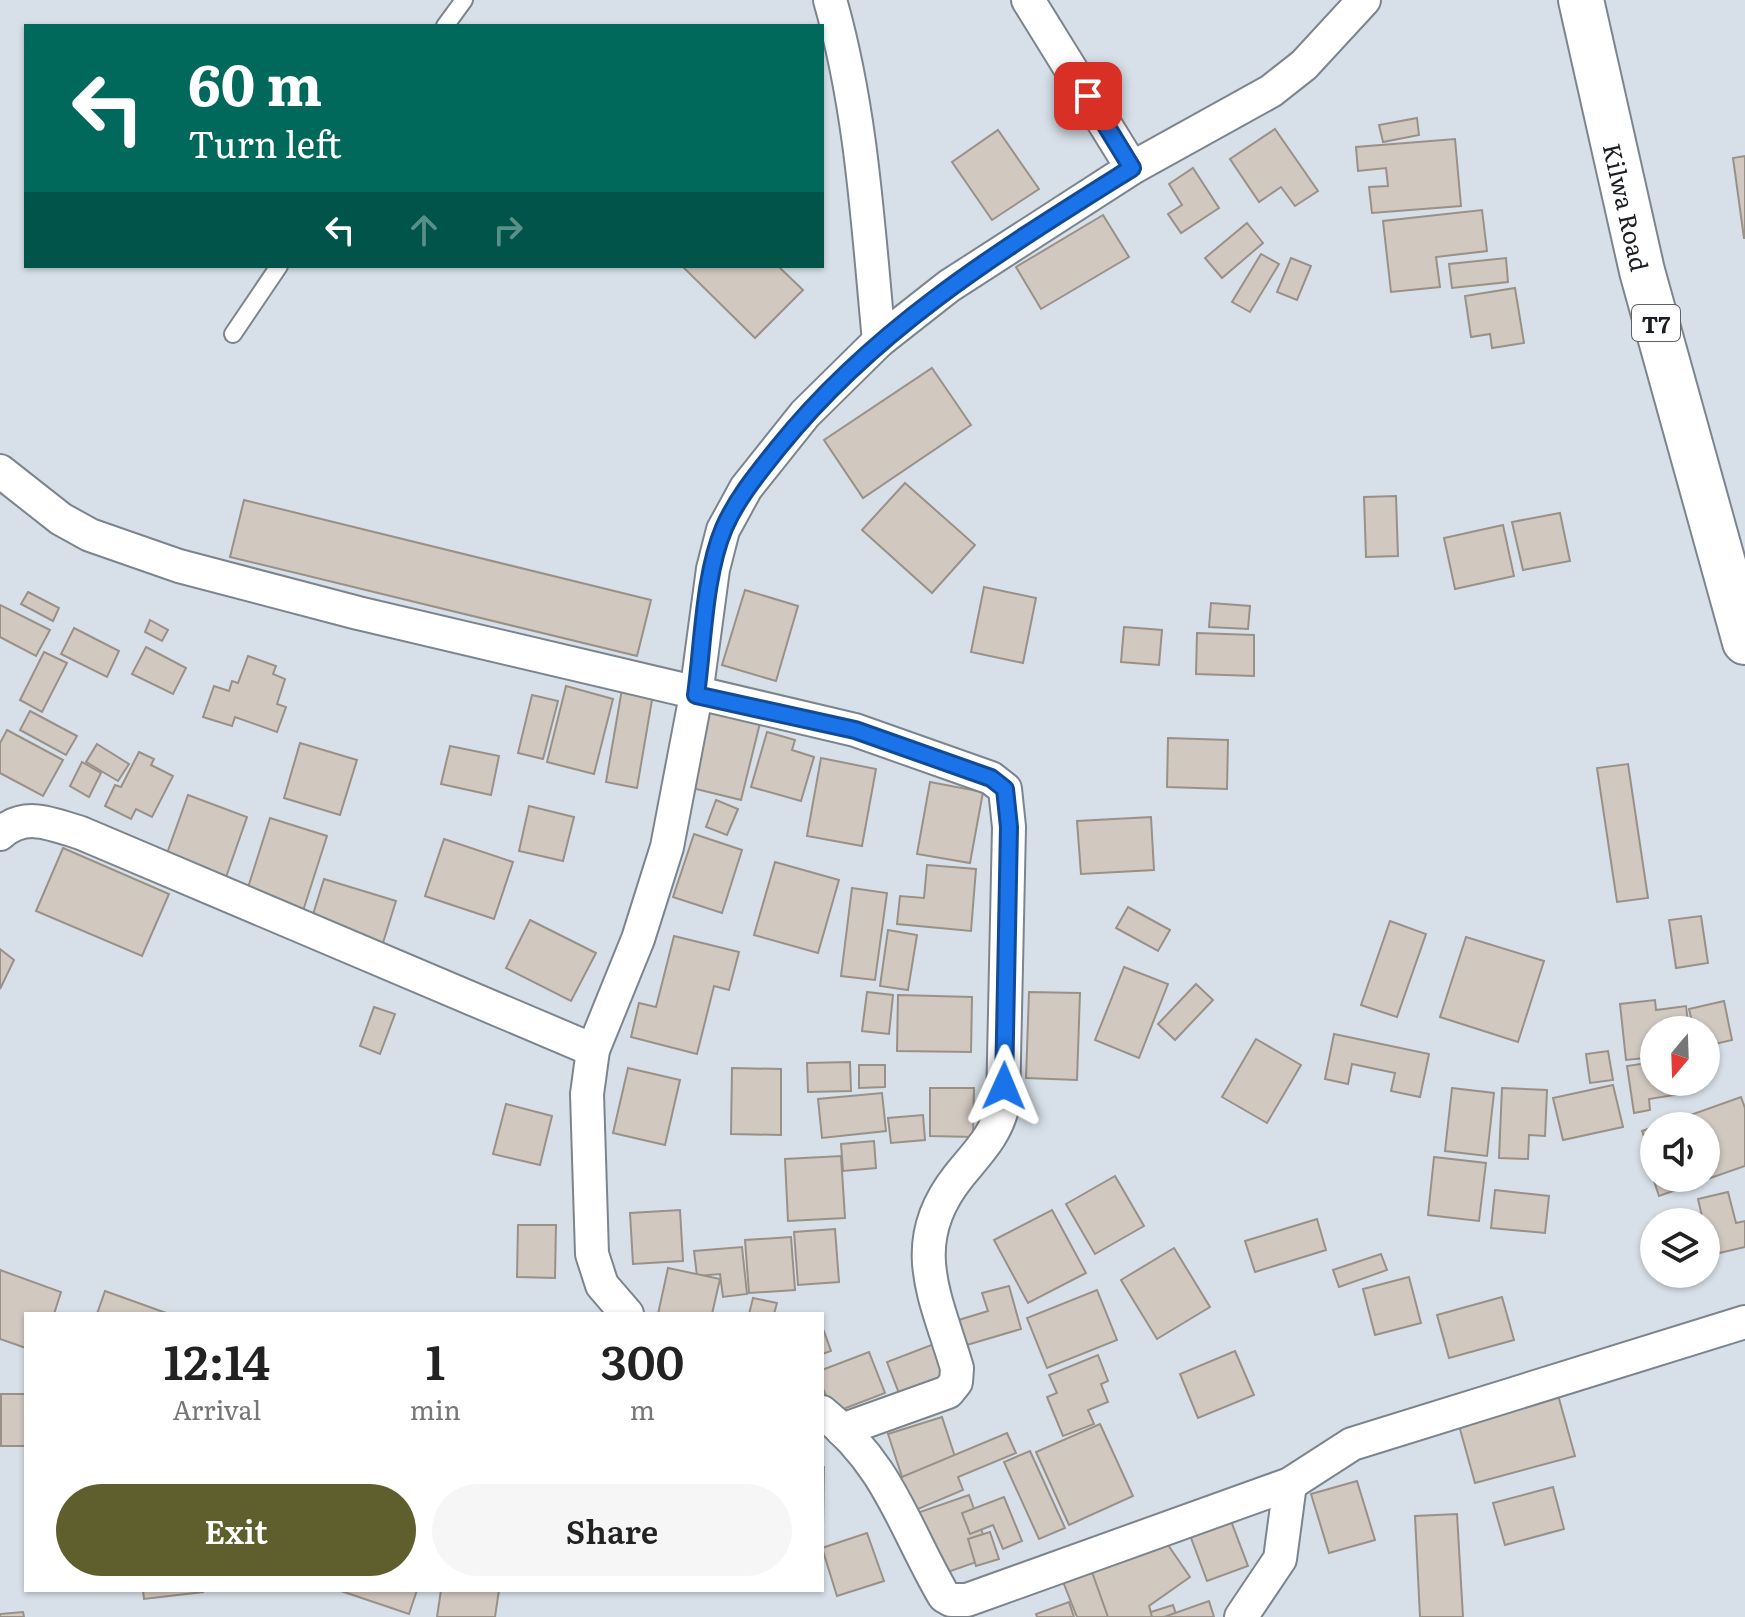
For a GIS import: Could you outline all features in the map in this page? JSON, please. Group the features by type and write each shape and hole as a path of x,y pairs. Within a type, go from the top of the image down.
{"highway":[{"name":"Kilwa Road","path":"1581,0 1642,271 1745,642"}],"street":[{"path":"830,0 846,56 857,131 879,341"},
{"path":"1028,0 1132,168"},
{"path":"625,1312 602,1285 592,1254 587,1094 593,1050 638,939 667,847 696,695 713,569 723,530 746,488 805,414 879,341 998,251 1132,168 1271,91 1304,65 1364,0"},
{"path":"0,471 61,519 90,535 165,561 358,613 855,730 991,778 1005,789 1008,799 1003,1105 991,1137 958,1177 935,1213 926,1248 930,1277 957,1368 956,1382 948,1392 832,1421 889,1484 936,1582 951,1600 967,1600 1030,1580 1290,1484 1352,1444 1745,1322"},
{"path":"0,834 25,820 45,821 81,833 593,1050"},
{"path":"1241,1617 1280,1559 1290,1484"}],"lane":[{"path":"446,24 464,0"},
{"path":"233,334 278,268"}],"building":[{"path":"1417,118 1419,135 1383,142 1379,125"},
{"path":"1275,129 1318,191 1295,206 1281,187 1259,202 1230,159"},
{"path":"998,130 1039,189 992,220 952,162"},
{"path":"1455,139 1461,206 1372,213 1369,187 1388,186 1386,168 1358,171 1356,147"},
{"path":"1745,156 1745,238 1744,238 1733,158"},
{"path":"1193,168 1219,208 1181,233 1168,214 1182,205 1169,184"},
{"path":"1482,210 1487,251 1436,257 1440,287 1391,292 1383,221"},
{"path":"1103,215 1129,257 1041,309 1016,267"},
{"path":"1247,223 1263,243 1222,278 1205,258"},
{"path":"1261,254 1279,264 1250,312 1232,302"},
{"path":"1291,258 1311,266 1297,300 1277,292"},
{"path":"1506,258 1508,282 1452,288 1449,264"},
{"path":"684,268 780,268 803,290 755,338"},
{"path":"1515,288 1524,343 1492,348 1490,334 1471,337 1465,296"},
{"path":"932,368 971,425 863,498 824,440"},
{"path":"905,483 975,545 932,593 862,530"},
{"path":"1396,496 1398,556 1366,557 1364,497"},
{"path":"244,500 651,600 637,656 230,557"},
{"path":"1560,513 1570,561 1523,570 1512,522"},
{"path":"1503,525 1514,576 1455,589 1444,538"},
{"path":"984,587 1036,598 1023,663 971,652"},
{"path":"745,590 798,606 776,681 722,665"},
{"path":"28,592 59,608 53,621 21,604"},
{"path":"1211,603 1250,606 1248,629 1209,627"},
{"path":"0,605 50,630 36,656 0,637"},
{"path":"150,620 168,630 162,641 145,632"},
{"path":"1124,627 1162,630 1159,665 1121,662"},
{"path":"74,628 119,651 107,677 61,654"},
{"path":"1197,633 1254,635 1254,676 1196,674"},
{"path":"146,647 186,668 173,694 132,674"},
{"path":"44,652 67,663 42,712 20,700"},
{"path":"248,656 276,666 273,674 285,679 277,704 286,707 277,732 235,717 232,726 203,717 214,686 229,691 232,681 238,683"},
{"path":"566,686 613,699 594,774 547,762"},
{"path":"622,689 653,694 637,788 606,782"},
{"path":"532,695 558,701 543,759 518,753"},
{"path":"708,706 761,719 741,800 688,787"},
{"path":"30,711 77,736 66,755 20,730"},
{"path":"7,730 63,760 43,796 0,773 0,743"},
{"path":"767,732 795,740 792,750 814,757 801,801 751,787"},
{"path":"1168,738 1228,740 1227,789 1167,787"},
{"path":"300,743 357,760 340,815 284,798"},
{"path":"97,744 129,764 118,781 86,762"},
{"path":"450,746 499,756 491,795 441,784"},
{"path":"139,752 154,759 151,765 173,776 152,817 136,809 131,819 105,806 115,785 121,787"},
{"path":"821,758 876,769 862,846 807,836"},
{"path":"82,762 101,773 89,797 70,786"},
{"path":"1628,764 1648,898 1617,902 1597,768"},
{"path":"930,782 983,792 970,863 917,854"},
{"path":"188,795 247,817 225,880 165,859"},
{"path":"716,800 738,809 727,835 706,827"},
{"path":"529,806 574,817 563,861 519,851"},
{"path":"1151,817 1154,870 1081,874 1077,821"},
{"path":"270,818 327,836 302,914 245,897"},
{"path":"694,834 742,850 722,913 673,897"},
{"path":"444,839 513,862 494,919 425,896"},
{"path":"63,848 169,894 142,956 36,911"},
{"path":"775,862 839,880 818,953 754,935"},
{"path":"927,865 976,869 971,931 897,924 900,896 924,898"},
{"path":"324,879 396,901 382,946 310,924"},
{"path":"852,888 887,893 875,980 841,976"},
{"path":"1128,907 1170,930 1158,951 1116,928"},
{"path":"1701,916 1708,963 1676,968 1669,920"},
{"path":"530,920 596,953 571,1001 506,968"},
{"path":"1390,921 1426,934 1397,1017 1361,1005"},
{"path":"888,930 917,935 908,990 880,986"},
{"path":"674,936 739,952 729,990 714,986 697,1054 631,1037 639,1003 656,1007"},
{"path":"1466,937 1544,961 1518,1042 1440,1017"},
{"path":"0,949 14,960 0,989"},
{"path":"1124,967 1168,984 1139,1058 1095,1040"},
{"path":"1196,984 1213,1000 1175,1040 1158,1024"},
{"path":"867,992 893,995 889,1034 862,1031"},
{"path":"1029,992 1080,993 1077,1080 1026,1078"},
{"path":"898,995 972,997 971,1052 897,1051"},
{"path":"1655,1000 1656,1010 1686,1006 1687,1016 1640,1016 1640,1058 1626,1060 1620,1004"},
{"path":"1724,1001 1732,1040 1720,1043 1720,1016 1691,1016 1689,1009"},
{"path":"374,1007 395,1014 380,1054 360,1046"},
{"path":"1334,1034 1429,1054 1420,1097 1391,1091 1395,1073 1352,1064 1348,1084 1325,1079"},
{"path":"1256,1039 1301,1065 1267,1123 1222,1097"},
{"path":"1608,1051 1613,1080 1590,1083 1586,1054"},
{"path":"850,1062 851,1091 808,1092 807,1063"},
{"path":"1640,1064 1640,1096 1668,1096 1649,1099 1650,1110 1634,1113 1627,1066"},
{"path":"859,1065 885,1065 885,1087 859,1088"},
{"path":"628,1068 680,1080 665,1145 613,1133"},
{"path":"732,1068 781,1069 781,1135 731,1134"},
{"path":"1613,1085 1623,1127 1563,1140 1553,1098"},
{"path":"930,1088 974,1088 973,1137 930,1136"},
{"path":"1452,1088 1494,1093 1487,1156 1445,1151"},
{"path":"1502,1088 1547,1090 1545,1136 1529,1135 1528,1159 1499,1158"},
{"path":"882,1093 886,1131 822,1138 818,1099"},
{"path":"1741,1097 1745,1108 1745,1166 1720,1175 1720,1112 1699,1112"},
{"path":"506,1104 552,1116 540,1165 493,1154"},
{"path":"923,1115 925,1140 891,1143 888,1118"},
{"path":"874,1141 876,1168 843,1171 841,1144"},
{"path":"841,1156 845,1218 788,1221 785,1159"},
{"path":"1434,1157 1486,1163 1479,1221 1428,1215"},
{"path":"1115,1176 1144,1226 1095,1254 1066,1204"},
{"path":"1495,1190 1549,1196 1545,1233 1491,1228"},
{"path":"1728,1192 1736,1223 1745,1221 1745,1247 1720,1253 1720,1208 1700,1208 1698,1199"},
{"path":"680,1210 683,1261 633,1264 630,1213"},
{"path":"1052,1210 1086,1273 1028,1303 994,1240"},
{"path":"1317,1219 1326,1250 1255,1272 1245,1241"},
{"path":"518,1225 556,1225 555,1278 517,1277"},
{"path":"835,1229 839,1282 798,1285 794,1232"},
{"path":"791,1237 795,1290 749,1293 745,1240"},
{"path":"742,1247 747,1294 723,1297 720,1274 697,1276 694,1251"},
{"path":"1174,1248 1210,1307 1157,1339 1121,1280"},
{"path":"1381,1254 1387,1270 1339,1287 1333,1270"},
{"path":"668,1268 720,1279 712,1312 658,1312"},
{"path":"0,1270 61,1292 55,1312 24,1312 24,1347 0,1339"},
{"path":"1409,1277 1421,1323 1375,1335 1363,1289"},
{"path":"1009,1286 1021,1329 960,1347 952,1322 988,1311 982,1293"},
{"path":"1097,1290 1117,1340 1047,1368 1027,1318"},
{"path":"105,1291 163,1312 98,1312"},
{"path":"1502,1297 1514,1340 1449,1358 1437,1315"},
{"path":"753,1298 777,1303 775,1312 750,1312"},
{"path":"824,1332 831,1351 824,1353"},
{"path":"934,1344 949,1383 902,1401 887,1362"},
{"path":"1235,1351 1254,1395 1198,1418 1180,1374"},
{"path":"869,1352 885,1393 833,1413 824,1391 824,1369"},
{"path":"1098,1355 1108,1381 1101,1384 1108,1402 1088,1410 1094,1424 1063,1436 1047,1397 1057,1393 1049,1375"},
{"path":"1,1394 24,1394 24,1446 1,1446"},
{"path":"1558,1395 1575,1456 1475,1483 1458,1422"},
{"path":"942,1417 959,1469 905,1486 888,1434"},
{"path":"1100,1424 1133,1496 1069,1525 1036,1452"},
{"path":"1007,1433 1016,1453 958,1477 963,1490 911,1512 897,1479"},
{"path":"1030,1451 1065,1528 1039,1539 1004,1462"},
{"path":"1357,1481 1375,1540 1329,1553 1311,1494"},
{"path":"1553,1487 1564,1529 1505,1545 1493,1503"},
{"path":"969,1495 991,1557 939,1575 917,1513"},
{"path":"1004,1497 1022,1541 1003,1549 993,1525 970,1534 962,1513"},
{"path":"1228,1513 1248,1566 1207,1581 1187,1527"},
{"path":"1457,1514 1463,1617 1420,1617 1415,1516"},
{"path":"990,1532 999,1559 976,1566 968,1539"},
{"path":"867,1533 884,1581 837,1596 824,1547"},
{"path":"1145,1543 1157,1576 1107,1594 1115,1616 1148,1604 1151,1612 1173,1605 1177,1617 1077,1617 1060,1574"},
{"path":"1168,1545 1190,1577 1149,1606 1152,1617 1108,1617 1092,1572"},
{"path":"143,1592 203,1592 144,1599"},
{"path":"344,1592 416,1592 409,1614"},
{"path":"441,1592 499,1592 495,1617 437,1617"},
{"path":"1209,1601 1214,1617 1164,1617"},
{"path":"1069,1602 1074,1617 1037,1617 1036,1614"},
{"path":"23,1612 24,1617 0,1617 0,1614"}],"route":[{"path":"1004,1086 1009,827 1005,789 991,778 855,730 753,705 696,695 713,569 723,530 746,488 805,414 879,341 949,286 998,251 1132,168 1088,96"}]}
